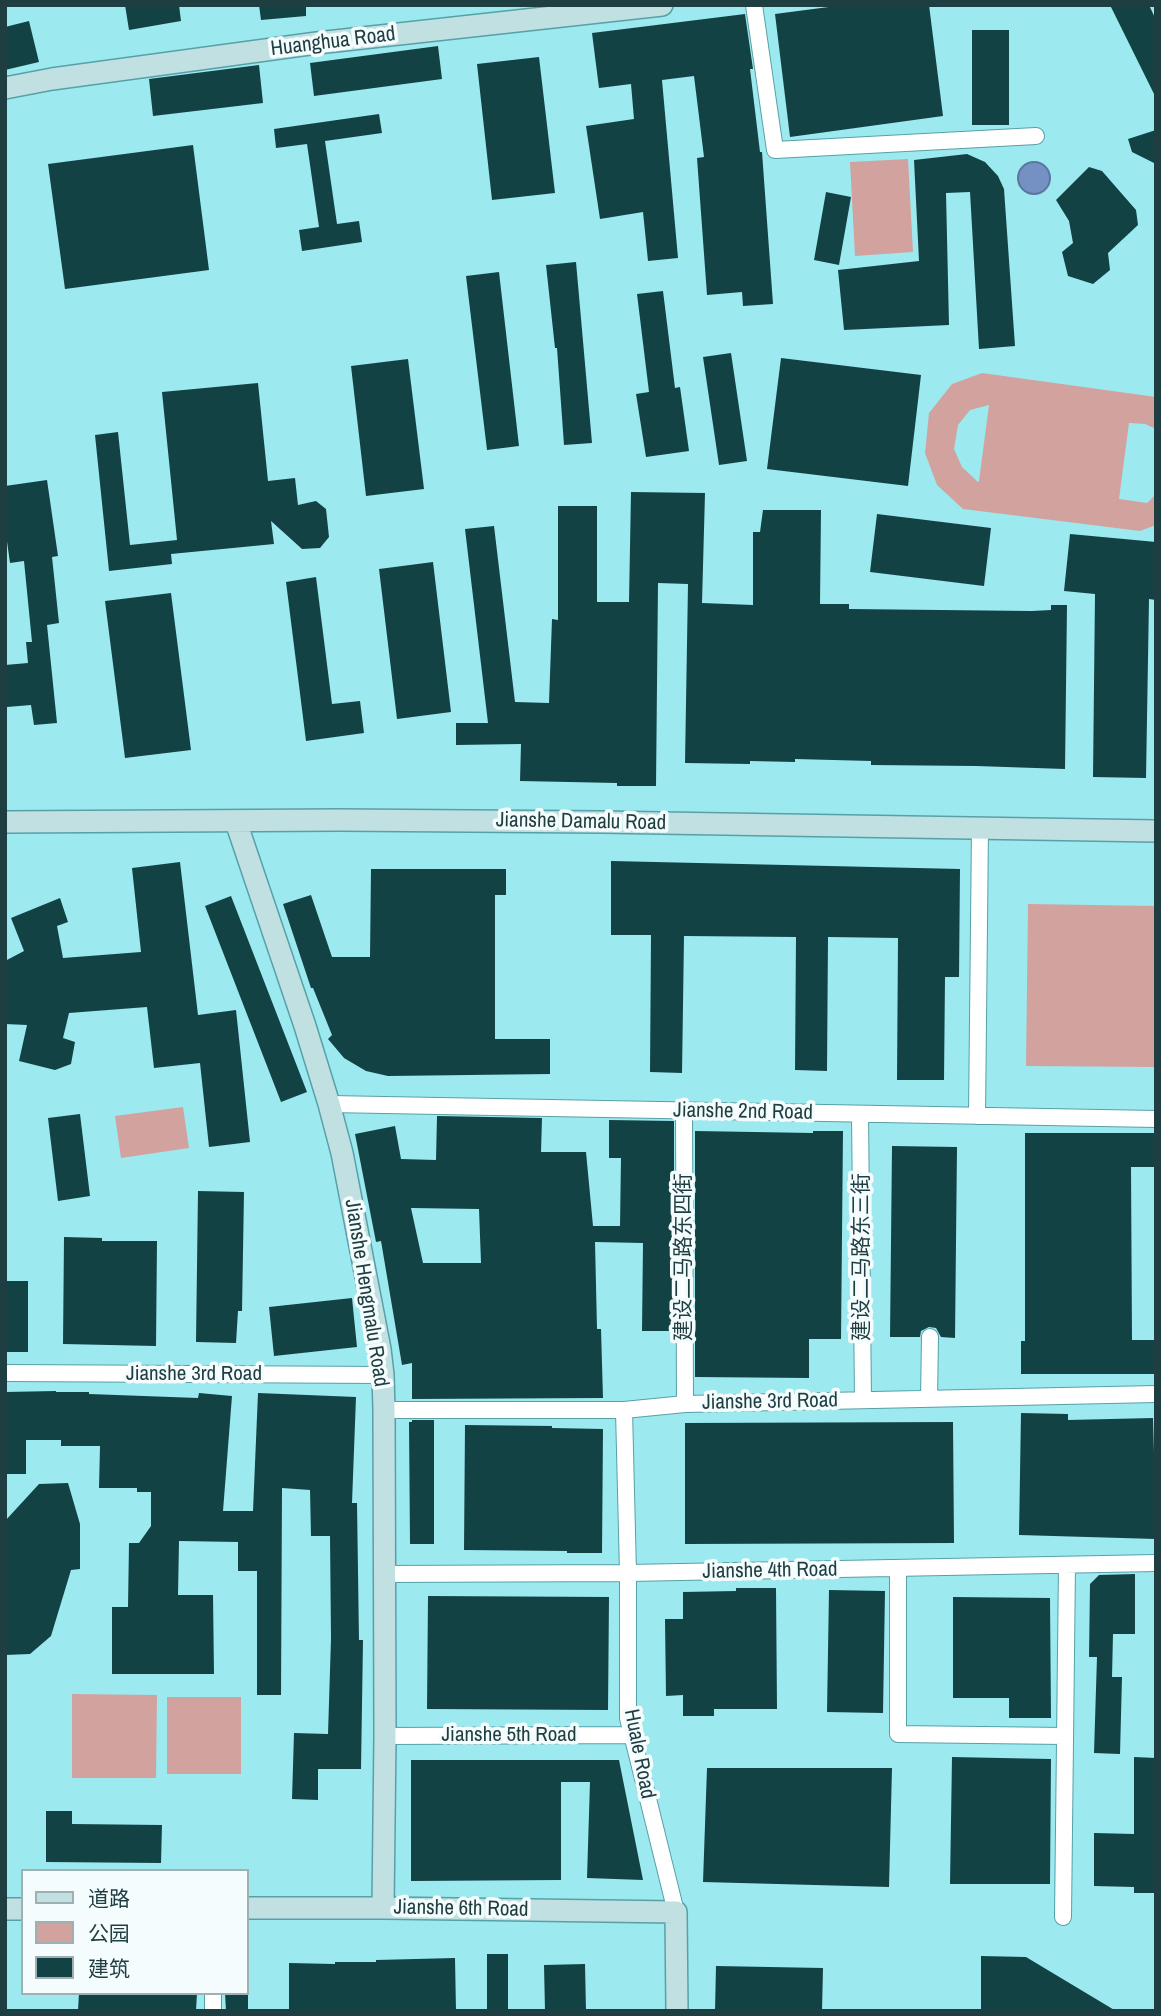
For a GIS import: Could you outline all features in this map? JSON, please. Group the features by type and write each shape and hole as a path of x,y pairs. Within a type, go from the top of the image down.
{"street":[{"name":"Huanghua Road","path":"5,88 52,79 317,43 662,5"},
{"path":"754,5 775,150 1036,136"},
{"name":"Jianshe Damalu Road","path":"5,822 339,820 1156,831"},
{"name":"Jianshe Hengmalu Road","path":"236,822 329,1104 342,1153 374,1310 383,1375 383,1908"},
{"path":"977,1116 979,828"},
{"name":"Jianshe 2nd Road","path":"329,1104 1156,1119"},
{"name":"建设二马路东四街","path":"684,1110 685,1404"},
{"name":"建设二马路东三街","path":"860,1114 863,1400"},
{"path":"929,1399 930,1337"},
{"name":"Jianshe 3rd Road","path":"5,1373 383,1375"},
{"name":"Jianshe 3rd Road","path":"384,1410 624,1410 685,1404 1156,1394"},
{"name":"Huale Road","path":"624,1410 628,1718 676,1912 677,2011"},
{"name":"Jianshe 4th Road","path":"384,1574 628,1573 1156,1563"},
{"path":"1063,1917 1067,1565"},
{"path":"898,1568 898,1734 1065,1736"},
{"name":"Jianshe 5th Road","path":"385,1735 632,1735"},
{"name":"Jianshe 6th Road","path":"248,1908 676,1912"}],"green space":[{"path":"908,159 913,252 855,256 850,162"},
{"path":"982,373 1156,397 1156,429 1145,424 1129,423 1119,499 1147,503 1156,494 1156,525 1140,531 963,509 937,485 925,453 929,413 952,384","holes":["989,405 979,481 962,467 954,449 958,425 970,410"]},
{"path":"1028,904 1156,906 1156,1067 1026,1066"},
{"path":"183,1107 189,1148 121,1158 115,1116"},
{"path":"72,1694 157,1695 156,1778 72,1778"},
{"path":"167,1697 241,1697 241,1774 167,1774"}],"water":[{"path":"1034,162 1046,166 1050,178 1046,190 1034,194 1022,190 1018,178 1022,166"}],"building":[{"path":"125,5 179,5 181,21 129,30"},
{"path":"259,5 306,5 306,16 261,20"},
{"path":"844,5 929,5 943,116 790,137 775,14"},
{"path":"1110,5 1149,5 1156,20 1156,98"},
{"path":"745,14 762,152 773,304 743,306 742,292 707,295 697,158 704,157 694,76 662,80 678,258 648,261 643,212 600,219 586,126 634,119 631,84 599,88 592,33"},
{"path":"29,21 39,62 5,70 5,27"},
{"path":"972,30 1009,30 1009,125 972,125"},
{"path":"438,46 442,79 314,96 310,63"},
{"path":"539,57 555,193 492,200 477,64"},
{"path":"259,65 263,103 153,116 149,79"},
{"path":"379,114 382,133 325,141 337,224 359,221 362,242 302,251 299,230 319,227 307,144 276,148 274,129"},
{"path":"1156,130 1156,164 1132,152 1128,139"},
{"path":"193,145 209,270 65,289 48,164"},
{"path":"967,154 985,162 998,176 1004,189 1015,346 979,349 970,192 946,193 949,325 844,330 838,270 919,261 914,160"},
{"path":"1089,167 1102,171 1136,210 1138,225 1108,253 1110,270 1093,284 1068,276 1062,252 1073,243 1069,221 1056,200"},
{"path":"826,192 851,197 839,265 814,260"},
{"path":"576,262 592,443 564,445 557,348 546,265"},
{"path":"499,272 519,446 487,450 466,276"},
{"path":"663,291 675,388 680,387 689,451 646,457 636,394 649,392 637,294"},
{"path":"731,353 747,461 719,465 703,357"},
{"path":"781,358 921,375 908,486 767,469"},
{"path":"408,359 424,489 366,496 351,366"},
{"path":"258,383 268,481 295,478 298,505 316,501 326,509 329,537 320,548 302,549 271,521 274,544 171,554 172,564 109,571 95,435 118,432 130,545 177,540 162,392"},
{"path":"47,480 58,556 52,557 59,623 47,625 57,723 34,725 31,705 7,707 5,665 28,663 26,642 32,642 24,561 10,563 5,527 5,486"},
{"path":"631,492 705,493 702,603 753,605 753,532 760,532 763,510 821,510 820,604 849,604 849,609 1032,611 1051,610 1051,605 1067,605 1065,769 871,765 871,761 795,759 795,762 750,761 750,764 685,763 688,584 658,583 656,786 520,781 521,744 456,745 456,723 488,723 465,529 494,526 515,702 549,703 552,619 558,620 558,506 597,506 597,602 629,602"},
{"path":"877,514 991,528 984,586 870,572"},
{"path":"1070,534 1156,542 1156,600 1149,599 1146,778 1093,777 1095,594 1064,591"},
{"path":"433,562 451,712 397,719 379,569"},
{"path":"316,577 332,704 360,701 364,733 306,741 286,582"},
{"path":"171,593 191,750 125,758 105,601"},
{"path":"611,861 960,869 959,977 945,977 944,1080 897,1080 898,938 828,937 827,1071 795,1070 796,937 684,936 682,1073 650,1072 651,935 611,935"},
{"path":"180,862 198,1015 236,1010 250,1142 209,1147 200,1063 154,1068 147,1007 69,1013 63,1038 75,1042 71,1064 55,1070 19,1061 27,1025 5,1024 5,961 24,951 11,918 60,898 68,922 57,926 63,958 141,952 132,868"},
{"path":"371,869 506,869 506,895 495,895 495,1039 550,1039 550,1074 388,1076 366,1071 344,1058 328,1039 332,1035 311,988 283,904 311,895 332,957 370,957"},
{"path":"231,896 307,1092 281,1102 205,906"},
{"path":"80,1114 90,1196 58,1201 48,1118"},
{"path":"437,1116 542,1118 541,1152 586,1152 593,1226 620,1226 621,1158 609,1158 609,1120 674,1121 674,1331 642,1331 643,1243 595,1242 597,1329 601,1329 603,1398 412,1399 412,1363 402,1365 381,1241 376,1242 355,1134 395,1126 401,1159 436,1160","holes":["411,1208 479,1209 481,1263 423,1263"]},
{"path":"695,1131 843,1131 841,1339 809,1339 809,1378 695,1377"},
{"path":"1025,1133 1156,1133 1156,1167 1131,1167 1132,1340 1156,1340 1156,1374 1021,1374 1021,1341 1025,1341"},
{"path":"892,1146 957,1147 955,1338 941,1337 936,1328 929,1327 921,1331 920,1337 890,1337"},
{"path":"198,1191 244,1192 242,1311 238,1311 236,1343 196,1342"},
{"path":"64,1237 102,1238 102,1241 157,1241 156,1346 63,1344"},
{"path":"5,1281 28,1281 28,1352 5,1352"},
{"path":"352,1298 357,1347 274,1356 269,1307"},
{"path":"56,1391 198,1398 199,1393 232,1396 223,1511 253,1511 258,1393 356,1397 352,1503 357,1503 359,1640 363,1640 361,1769 318,1769 318,1800 292,1799 294,1733 328,1734 330,1536 311,1536 310,1490 282,1488 281,1695 257,1695 257,1571 238,1571 238,1542 179,1541 178,1595 213,1595 214,1674 112,1674 112,1607 128,1607 129,1543 139,1543 151,1526 151,1492 137,1492 137,1488 99,1488 100,1446 61,1446 61,1440 26,1440 26,1474 5,1474 5,1392"},
{"path":"1021,1413 1068,1414 1068,1420 1153,1418 1156,1453 1156,1539 1019,1535"},
{"path":"434,1420 434,1544 410,1544 409,1422"},
{"path":"953,1422 954,1543 685,1544 685,1423"},
{"path":"465,1425 603,1429 602,1553 464,1550"},
{"path":"68,1483 80,1524 80,1569 71,1570 51,1636 30,1654 5,1655 5,1521 39,1484"},
{"path":"1135,1574 1135,1634 1113,1634 1112,1677 1122,1677 1120,1754 1094,1753 1097,1657 1089,1657 1090,1584 1099,1575"},
{"path":"736,1588 776,1588 777,1709 714,1709 714,1716 683,1716 683,1695 666,1696 665,1619 683,1619 683,1592 736,1591"},
{"path":"829,1590 885,1591 883,1713 827,1712"},
{"path":"428,1596 609,1597 608,1710 427,1709"},
{"path":"953,1597 1050,1598 1051,1718 1009,1718 1009,1698 953,1698"},
{"path":"952,1757 1051,1759 1050,1884 950,1884"},
{"path":"1134,1757 1156,1758 1156,1893 1134,1893 1134,1887 1094,1886 1094,1833 1134,1834"},
{"path":"411,1760 619,1760 643,1880 587,1878 590,1782 561,1782 561,1880 411,1881"},
{"path":"707,1768 892,1768 889,1887 703,1882"},
{"path":"46,1811 72,1811 72,1824 162,1825 161,1863 46,1862"},
{"path":"487,1954 508,1954 508,2011 487,2011"},
{"path":"981,1956 1026,1957 1116,2011 981,2011"},
{"path":"455,1958 456,2011 289,2011 289,1963 335,1964"},
{"path":"585,1964 586,2011 545,2011 544,1965"},
{"path":"716,1966 823,1968 822,2011 715,2011"},
{"path":"79,1995 197,1995 196,2011 78,2011"},
{"path":"225,1995 248,1995 248,2011 226,2011"}]}
